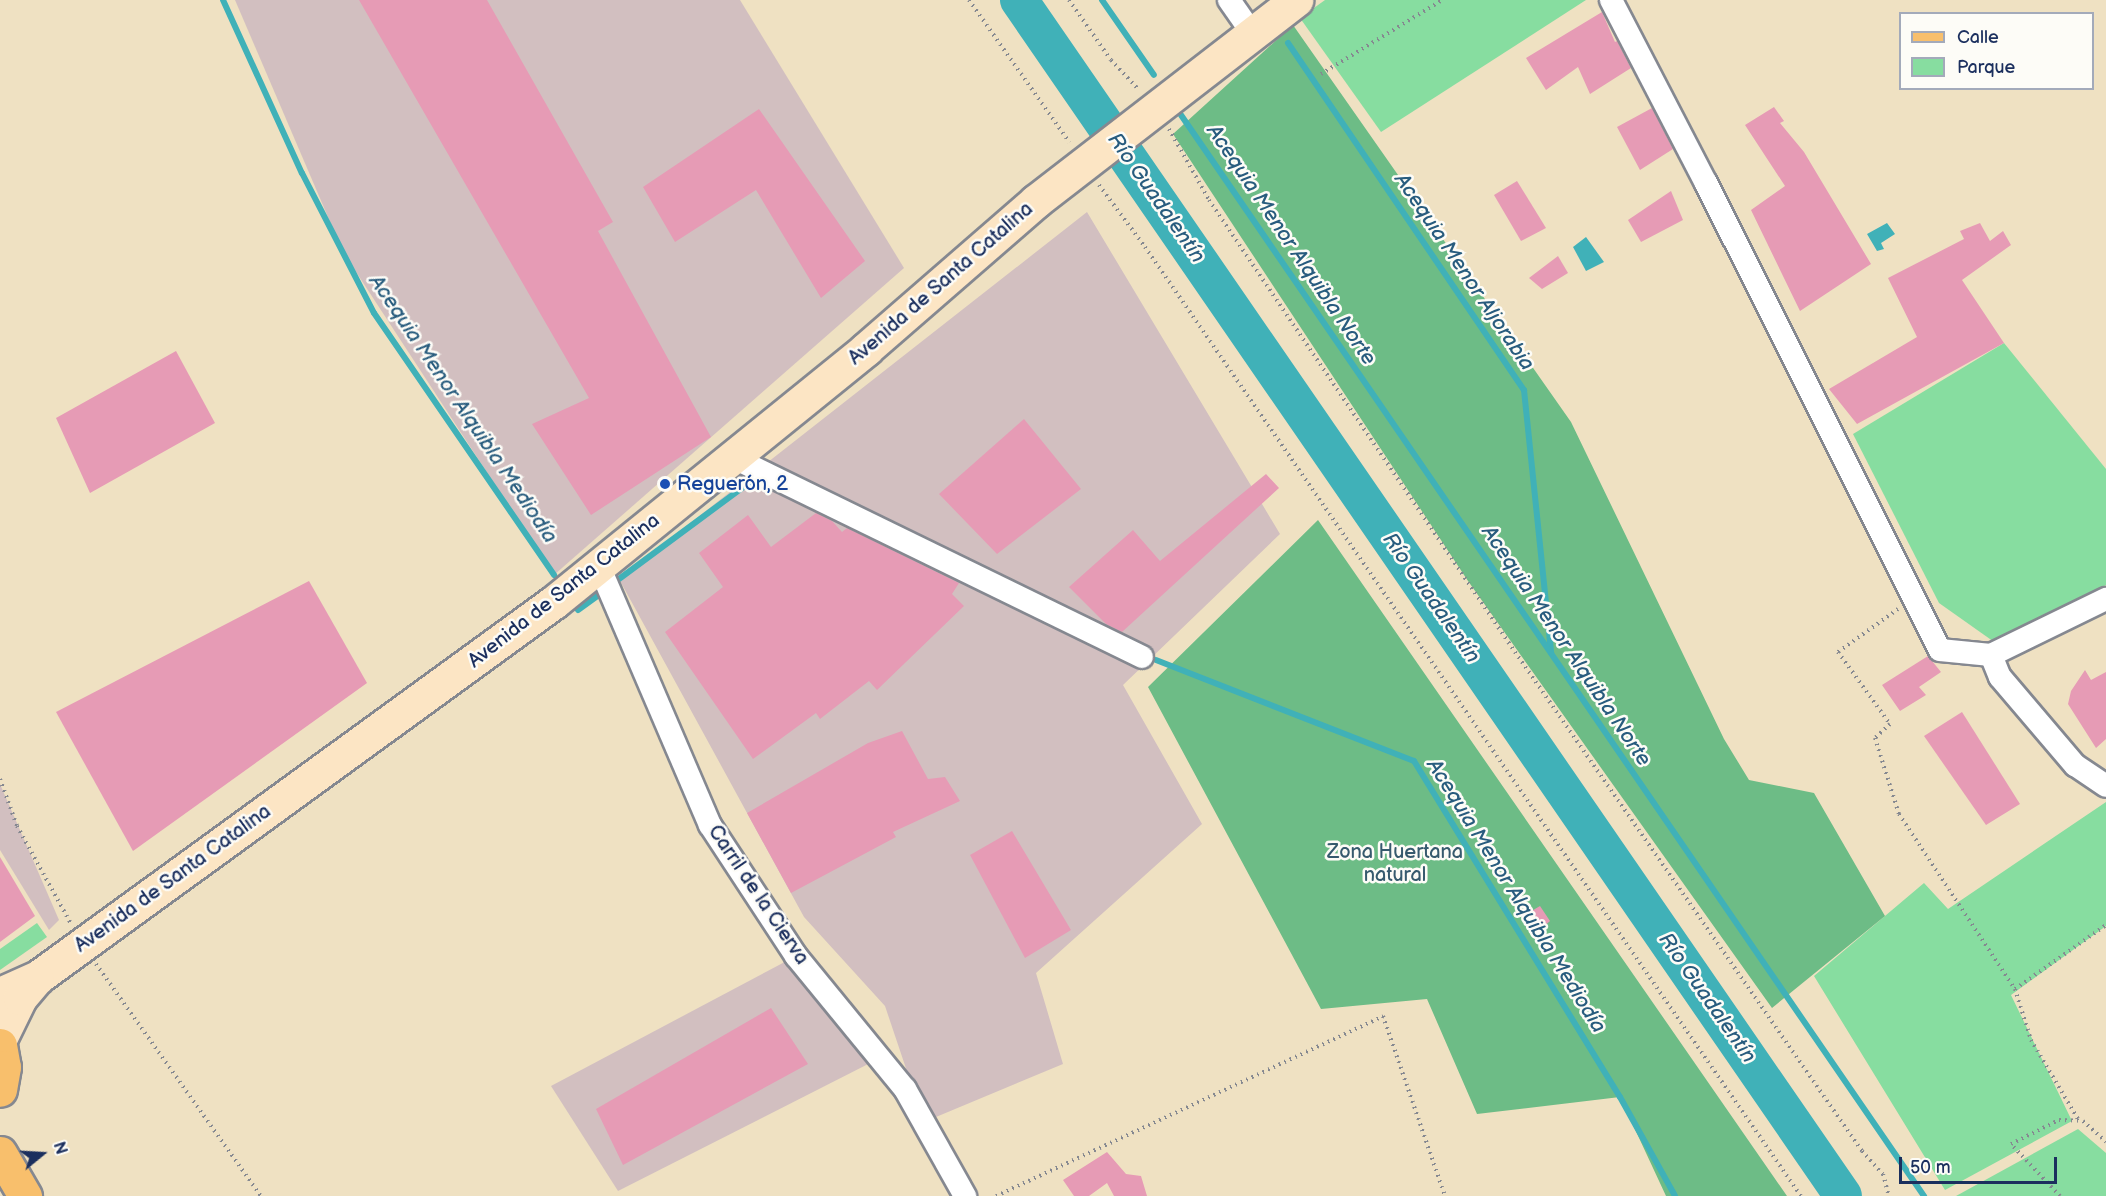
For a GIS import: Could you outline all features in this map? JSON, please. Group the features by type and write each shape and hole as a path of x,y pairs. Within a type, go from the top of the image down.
{"main road":[{"name":"Avenida de Santa Catalina","path":"0,994 38,977 498,645 866,349 1009,224 1296,0"},
{"name":"Avenida de Santa Catalina","path":"0,1039 20,998 38,977"},
{"path":"0,1045 4,1067 0,1090"},
{"path":"0,1153 25,1196"}],"street":[{"path":"1229,0 1252,33"},
{"path":"1611,0 1706,183 1940,650 1991,655 2106,599"},
{"path":"732,457 1142,657"},
{"name":"Carril de la Cierva","path":"599,566 711,825 796,956 905,1089 965,1196"},
{"path":"1991,655 2000,677 2075,765 2106,786"}],"path":[{"path":"969,0 1086,162 1801,1196"},
{"path":"1069,0 1151,112 1173,134 1209,200 1522,661 1862,1151 1883,1174 1889,1196"},
{"path":"1321,74 1442,0"},
{"path":"1914,597 1838,652 1890,724 1875,738 1899,814 2015,989 2031,1040 2079,1121"},
{"path":"0,779 16,826 82,945 261,1196"},
{"path":"2015,989 2106,925"},
{"path":"996,1196 1383,1016 1445,1196"},
{"path":"2060,1196 2011,1144 2059,1120 2083,1121 2106,1142"}],"shaded area":[{"path":"235,0 740,0 904,268 554,575 343,252"},
{"path":"1087,212 1280,534 1123,685 1202,824 1036,973 1063,1064 924,1122 885,1006 804,917 619,579"},
{"path":"0,784 59,920 49,930 0,850"},
{"path":"796,956 880,1058 618,1191 551,1086"}],"green space":[{"path":"1325,0 1586,0 1381,132 1300,18"},
{"path":"1293,25 1571,422 1724,739 1749,780 1814,793 1885,916 1772,1008 1468,581 1173,134"},
{"path":"2004,343 2106,469 2106,585 1997,644 1939,603 1853,434"},
{"name":"Zona Huertana natural","path":"1318,520 1787,1196 1666,1196 1620,1097 1477,1114 1427,999 1321,1009 1148,687"},
{"path":"2106,802 2106,926 2011,995 2072,1121 1945,1190 1814,976 1924,883 1948,909"},
{"path":"37,923 47,937 0,970 0,949"},
{"path":"2078,1129 2106,1153 2106,1196 1956,1196"}],"water":[{"path":"1887,223 1895,234 1881,243 1884,249 1877,251 1867,234"},
{"path":"1586,237 1604,262 1586,271 1573,247"}],"building":[{"path":"359,0 487,0 613,222 598,231 711,437 591,515 532,424 589,398"},
{"path":"1602,12 1615,42 1617,41 1631,68 1590,94 1578,67 1546,90 1526,58"},
{"path":"1774,107 1784,121 1780,123 1804,152 1871,264 1800,311 1751,210 1785,186 1745,125"},
{"path":"1652,108 1673,149 1640,170 1617,127"},
{"path":"759,109 865,261 821,298 756,190 675,242 643,187"},
{"path":"1517,181 1546,228 1521,241 1494,195"},
{"path":"1671,191 1683,220 1641,242 1628,220"},
{"path":"1980,223 1990,241 2003,231 2011,245 1962,280 2004,343 1857,424 1829,389 1917,337 1888,278 1964,239 1960,231"},
{"path":"1558,256 1568,273 1542,289 1529,278"},
{"path":"176,351 215,423 90,493 56,418"},
{"path":"1024,419 1081,489 997,554 939,494"},
{"path":"1266,474 1279,488 1122,632 1106,624 1069,587 1133,530 1160,561"},
{"path":"816,513 832,521 842,532 847,528 959,583 952,594 964,606 877,690 869,681 820,719 816,713 753,759 665,632 723,587 699,553 748,515 771,547"},
{"path":"309,581 367,683 133,851 56,712"},
{"path":"1928,656 1941,672 1919,687 1926,695 1900,711 1882,685"},
{"path":"2085,670 2091,680 2106,672 2106,739 2096,748 2068,704 2071,691"},
{"path":"1962,712 2020,804 1986,825 1924,736"},
{"path":"902,731 928,779 945,777 960,801 893,832 896,837 791,893 747,813 868,743"},
{"path":"1012,831 1071,930 1025,958 970,855"},
{"path":"0,857 35,916 0,942"},
{"path":"1540,906 1550,921 1536,934 1523,916"},
{"path":"771,1008 808,1064 623,1165 596,1109"},
{"path":"1107,1152 1126,1174 1141,1176 1147,1196 1114,1196 1107,1183 1089,1196 1074,1196 1063,1180"}],"waterway":[{"name":"Acequia Menor Alquibla Mediodía","path":"223,0 302,173 374,313 554,575"},
{"name":"Río Guadalentín","path":"1019,0 1843,1196"},
{"name":"Acequia Menor Alquibla Norte","path":"1102,0 1154,75"},
{"name":"Acequia Menor Aljorabia","path":"1288,43 1524,390 1551,653"},
{"name":"Acequia Menor Aljorabia","path":"1181,115 1924,1196"},
{"name":"Acequia Menor Alquibla Mediodía","path":"619,579 758,476"},
{"name":"Acequia Menor Alquibla Mediodía","path":"578,610 601,593"},
{"name":"Acequia Menor Alquibla Mediodía","path":"1156,660 1414,761 1620,1097 1675,1196"}],"place":[{"name":"Reguerón, 2","path":"665,484"}]}
